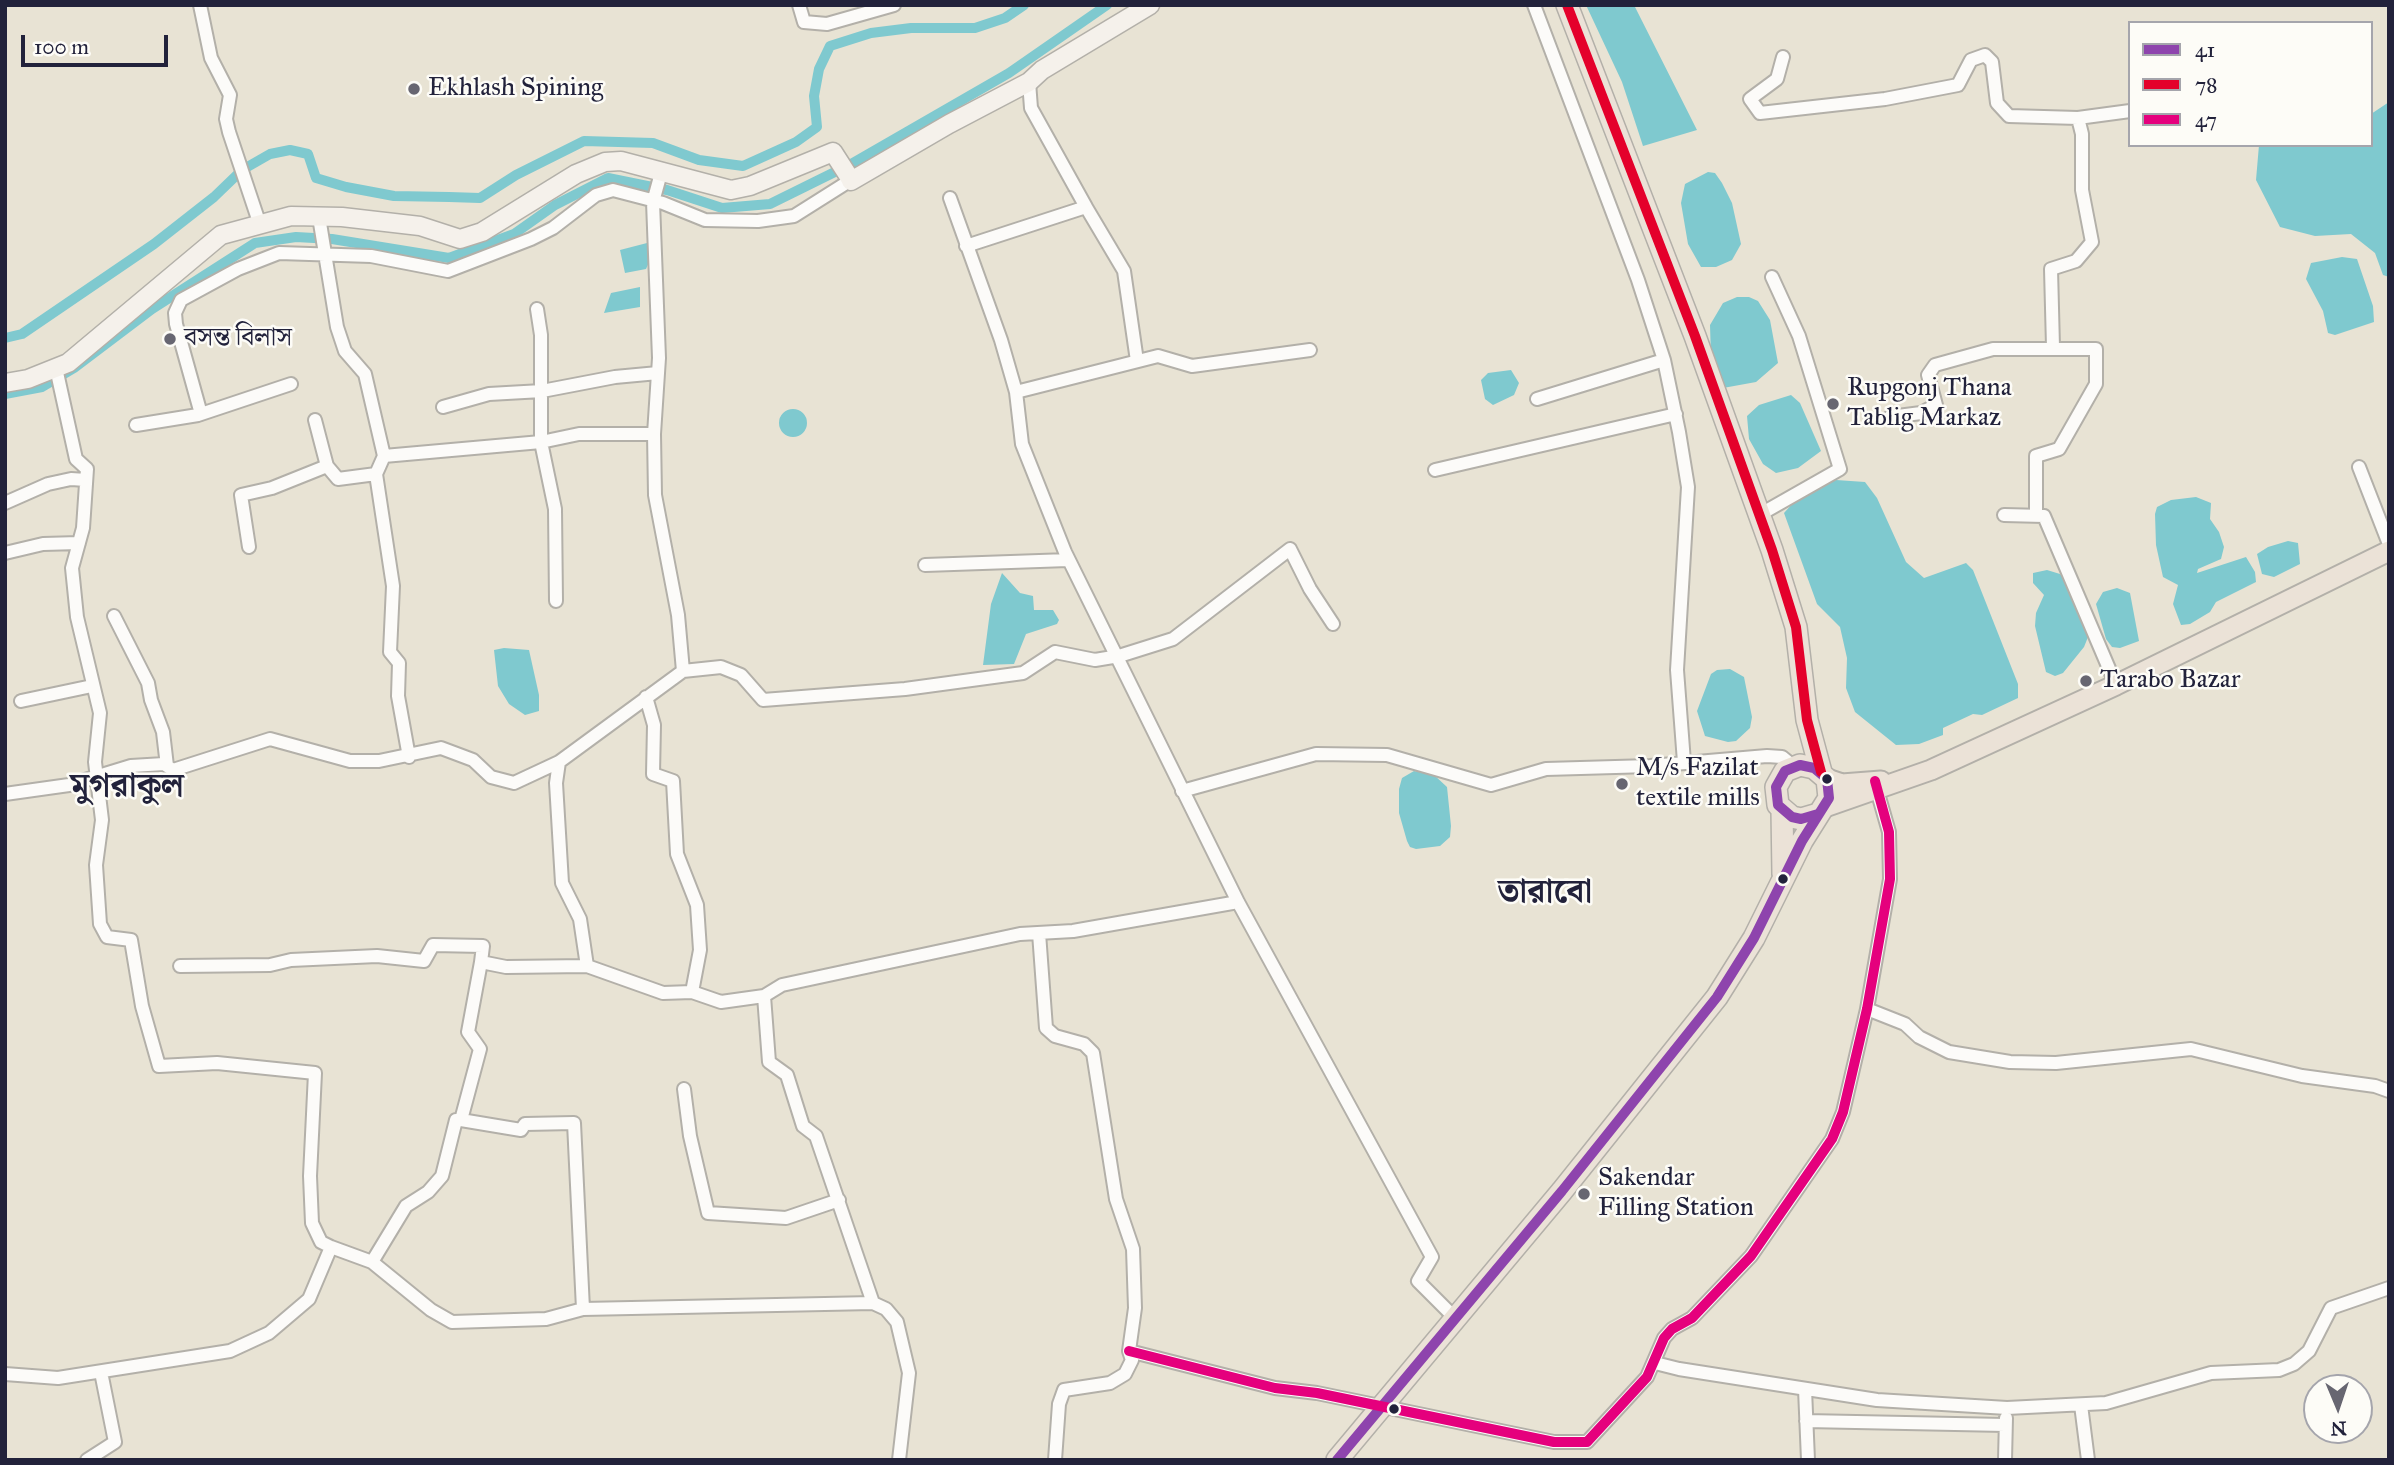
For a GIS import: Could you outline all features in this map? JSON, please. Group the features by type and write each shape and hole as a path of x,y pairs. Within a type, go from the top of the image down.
{"highway":[{"path":"1337,1460 1562,1191 1717,997 1754,938 1783,879 1829,798 1807,720 1796,627 1759,515 1695,336 1567,5"},
{"path":"1793,766 1807,720"},
{"path":"1783,879 1782,810 1775,796 1776,787 1785,771 1793,766 1808,765 1824,776"},
{"path":"1782,810 1801,819 1822,811"}],"main road":[{"path":"1822,811 1876,785 1931,770 2116,685 2389,551"},
{"path":"1824,776 1842,784 1876,785"}],"street":[{"path":"200,5 211,58 230,95 226,119 260,225"},
{"path":"799,5 804,22 827,24 894,5"},
{"path":"201,414 176,324 176,313 181,300 238,269 279,253 325,253 370,256 448,271 554,228 596,195 613,190 654,200 705,220 758,221 794,216 948,124 1029,82 1042,70 1150,5"},
{"path":"1534,5 1638,280 1664,360 1676,414 1688,487 1677,670 1684,762"},
{"path":"1783,57 1777,79 1750,99 1760,113 1885,99 1958,85 1971,60 1985,55 1992,62 1997,103 2009,116 2078,118 2128,111"},
{"path":"1029,82 1031,108 1124,271 1137,361"},
{"path":"2053,347 2051,269 2076,261 2092,242 2082,190 2082,134 2078,118"},
{"path":"5,383 28,379 68,363 221,235 291,216 321,225 420,226 460,239 482,232 576,174 605,162 621,161 731,190 750,186 833,152 851,180"},
{"path":"660,173 654,200 658,373 654,434 655,495 662,520 678,615 683,671"},
{"path":"950,198 1001,340 1016,392 1022,444 1068,560 1119,656 1238,902 1432,1257 1418,1281 1455,1318"},
{"path":"966,246 1086,207"},
{"path":"321,225 337,327 345,351 365,374 384,456 376,474 393,586 390,652 398,663 398,696 410,757"},
{"path":"1759,515 1840,469 1799,336 1772,277"},
{"path":"537,309 541,335 541,442 555,509 556,601"},
{"path":"1890,417 1921,413 1936,405 1928,375 1936,365 1993,349 2096,349 2096,384 2059,449 2036,456 2036,514"},
{"path":"1016,392 1158,356 1192,366 1310,350"},
{"path":"1537,399 1664,360"},
{"path":"56,368 76,459 87,469 79,543 72,568 77,617 100,713 95,762 102,820 96,865 100,924 107,937 131,940 142,1006 159,1066 217,1063 315,1073 310,1176 312,1223 321,1242 372,1262 431,1310 452,1322 546,1319 583,1309 873,1303 886,1310 897,1322 909,1373 899,1460"},
{"path":"443,407 489,394 542,391 615,377 658,373"},
{"path":"136,425 201,414 291,384"},
{"path":"1435,470 1676,414"},
{"path":"315,420 327,466 338,480 376,474"},
{"path":"384,456 541,442 579,434 654,434"},
{"path":"249,547 242,495 272,488 327,466"},
{"path":"2359,467 2389,544"},
{"path":"5,503 48,484 71,479 86,480"},
{"path":"2004,515 2044,516 2116,685"},
{"path":"5,553 43,544 79,543"},
{"path":"5,793 69,785 131,766 167,766 173,770 270,739 350,761 410,757 440,748 473,760 491,777 514,783 559,762 683,671 721,667 741,675 763,699 878,691 1023,673 1055,652 1095,660 1119,656 1173,639 1290,549 1310,589 1333,624"},
{"path":"925,565 1068,560"},
{"path":"114,616 148,682 151,700 163,732 167,766"},
{"path":"20,701 92,686"},
{"path":"646,697 654,725 653,774 673,781 677,854 697,905 700,950 692,992"},
{"path":"1182,791 1316,754 1387,755 1491,785 1546,769 1650,766 1782,757 1793,766"},
{"path":"559,762 556,783 562,883 580,919 587,966"},
{"path":"1129,1351 1275,1388 1317,1393 1574,1444 1587,1442 1614,1416 1647,1377 1664,1338 1672,1329 1692,1318 1751,1256 1827,1147 1843,1112 1867,1009 1890,880 1889,832 1876,785"},
{"path":"481,962 506,967 587,966 663,993 692,992 721,1002 764,996 782,985 1020,934 1073,931 1238,902"},
{"path":"1039,933 1046,1028 1055,1036 1084,1044 1093,1053 1116,1199 1133,1249 1135,1308 1129,1351 1132,1360 1125,1374 1110,1383 1063,1390 1059,1404 1055,1460"},
{"path":"180,966 270,965 291,960 377,956 424,961 433,944 482,946 468,1032 480,1049 461,1120"},
{"path":"764,996 769,1062 787,1075 803,1126 817,1136 873,1303"},
{"path":"1867,1009 1905,1024 1919,1037 1949,1052 2010,1062 2056,1063 2191,1049 2289,1073 2375,1086 2389,1091"},
{"path":"684,1089 692,1148 708,1213 786,1218 839,1200"},
{"path":"372,1262 405,1206 428,1192 442,1175 456,1120 522,1130 525,1124 574,1123 583,1309"},
{"path":"5,1374 58,1378 230,1351 269,1333 309,1298 331,1247"},
{"path":"1655,1363 1877,1400 2007,1408 2081,1405 2134,1397 2211,1373 2286,1367 2309,1352 2331,1308 2389,1288"},
{"path":"87,1460 115,1442 101,1372"},
{"path":"1805,1389 1808,1460"},
{"path":"2081,1405 2088,1460"},
{"path":"2005,1460 2007,1408"},
{"path":"1806,1421 2005,1425"}],"water":[{"path":"1586,5 1634,5 1697,130 1643,146 1622,82"},
{"path":"2389,102 2389,277 2383,275 2375,253 2351,234 2315,236 2280,227 2256,180 2259,147 2373,147 2373,113"},
{"path":"1708,172 1715,173 1732,203 1741,244 1732,260 1716,267 1701,267 1688,244 1681,203 1685,184"},
{"path":"647,243 652,256 646,269 625,273 620,250"},
{"path":"2342,257 2357,259 2373,306 2374,322 2335,335 2328,333 2323,311 2306,279 2311,263"},
{"path":"640,287 640,307 604,313 611,293"},
{"path":"1737,297 1749,297 1758,301 1770,320 1778,363 1756,382 1723,388 1711,357 1710,325 1723,303"},
{"path":"1511,370 1519,383 1514,395 1493,405 1485,399 1481,380 1488,373"},
{"path":"1791,395 1800,403 1821,451 1798,468 1776,473 1763,464 1749,439 1747,416 1759,405"},
{"path":"793,409 803,413 807,423 803,433 793,437 783,433 779,423 783,413"},
{"path":"1836,480 1865,482 1877,498 1906,562 1924,578 1966,563 1973,570 2018,684 2018,698 1982,715 1973,714 1943,728 1943,735 1919,744 1896,745 1855,712 1846,688 1847,658 1840,627 1817,604 1784,513 1802,493"},
{"path":"2196,497 2211,503 2210,519 2219,532 2224,547 2221,559 2198,569 2197,573 2246,557 2255,572 2256,582 2216,602 2210,612 2190,624 2181,625 2173,604 2178,585 2163,577 2156,545 2155,514 2157,507 2171,500"},
{"path":"2288,541 2298,543 2300,564 2274,577 2262,574 2257,554 2268,547"},
{"path":"2047,570 2060,574 2069,585 2088,637 2084,647 2063,673 2055,676 2046,672 2035,626 2036,613 2044,595 2033,583 2033,573"},
{"path":"1002,573 1020,593 1033,596 1034,610 1053,610 1059,620 1057,624 1026,634 1014,664 983,665 991,604"},
{"path":"2117,588 2130,593 2139,641 2120,648 2112,647 2106,639 2096,604 2103,592"},
{"path":"494,650 529,650 539,695 539,711 525,715 509,704 498,686"},
{"path":"1730,669 1744,677 1752,717 1750,728 1736,741 1728,742 1705,736 1697,711 1711,674 1717,670"},
{"path":"1414,771 1433,774 1447,787 1450,837 1440,846 1416,849 1410,847 1407,841 1399,813 1399,789 1402,778"}],"waterway":[{"path":"5,338 22,334 154,244 214,197 242,170 270,154 290,150 308,154 316,178 394,196 480,198 516,175 584,141 653,143 699,160 743,166 796,142 817,127 814,96 819,69 830,46 871,33 911,28 975,28 1005,18 1024,5"},
{"path":"5,394 42,387 74,368 152,309 255,243 296,237 332,239 449,258 514,234 555,205 608,178 667,190 722,208 770,204 851,164 1009,73 1107,5"}],"transit line":[{"name":"78","path":"1567,5 1695,336 1772,550 1796,627 1807,720 1821,772"},
{"name":"41","path":"1337,1460 1562,1191 1717,997 1754,938 1802,841 1829,798 1827,779 1814,768 1800,765 1785,771 1776,787 1778,805 1792,817 1801,819 1818,814"},
{"name":"47","path":"1129,1351 1275,1388 1317,1393 1554,1442 1587,1442 1647,1377 1664,1338 1672,1329 1692,1318 1751,1256 1832,1139 1843,1112 1867,1009 1890,879 1889,832 1875,781"}],"place":[{"name":"Ekhlash Spining","path":"414,89"},
{"name":"বসন্ত বিলাস","path":"170,339"},
{"name":"Rupgonj Thana Tablig Markaz","path":"1833,404"},
{"name":"Tarabo Bazar","path":"2086,681"},
{"name":"M/s Fazilat textile mills","path":"1622,784"},
{"name":"Sakendar Filling Station","path":"1584,1194"}],"district":[{"name":"মুগরাকুল","path":"127,788"},
{"name":"তারাবো","path":"1545,894"}]}
